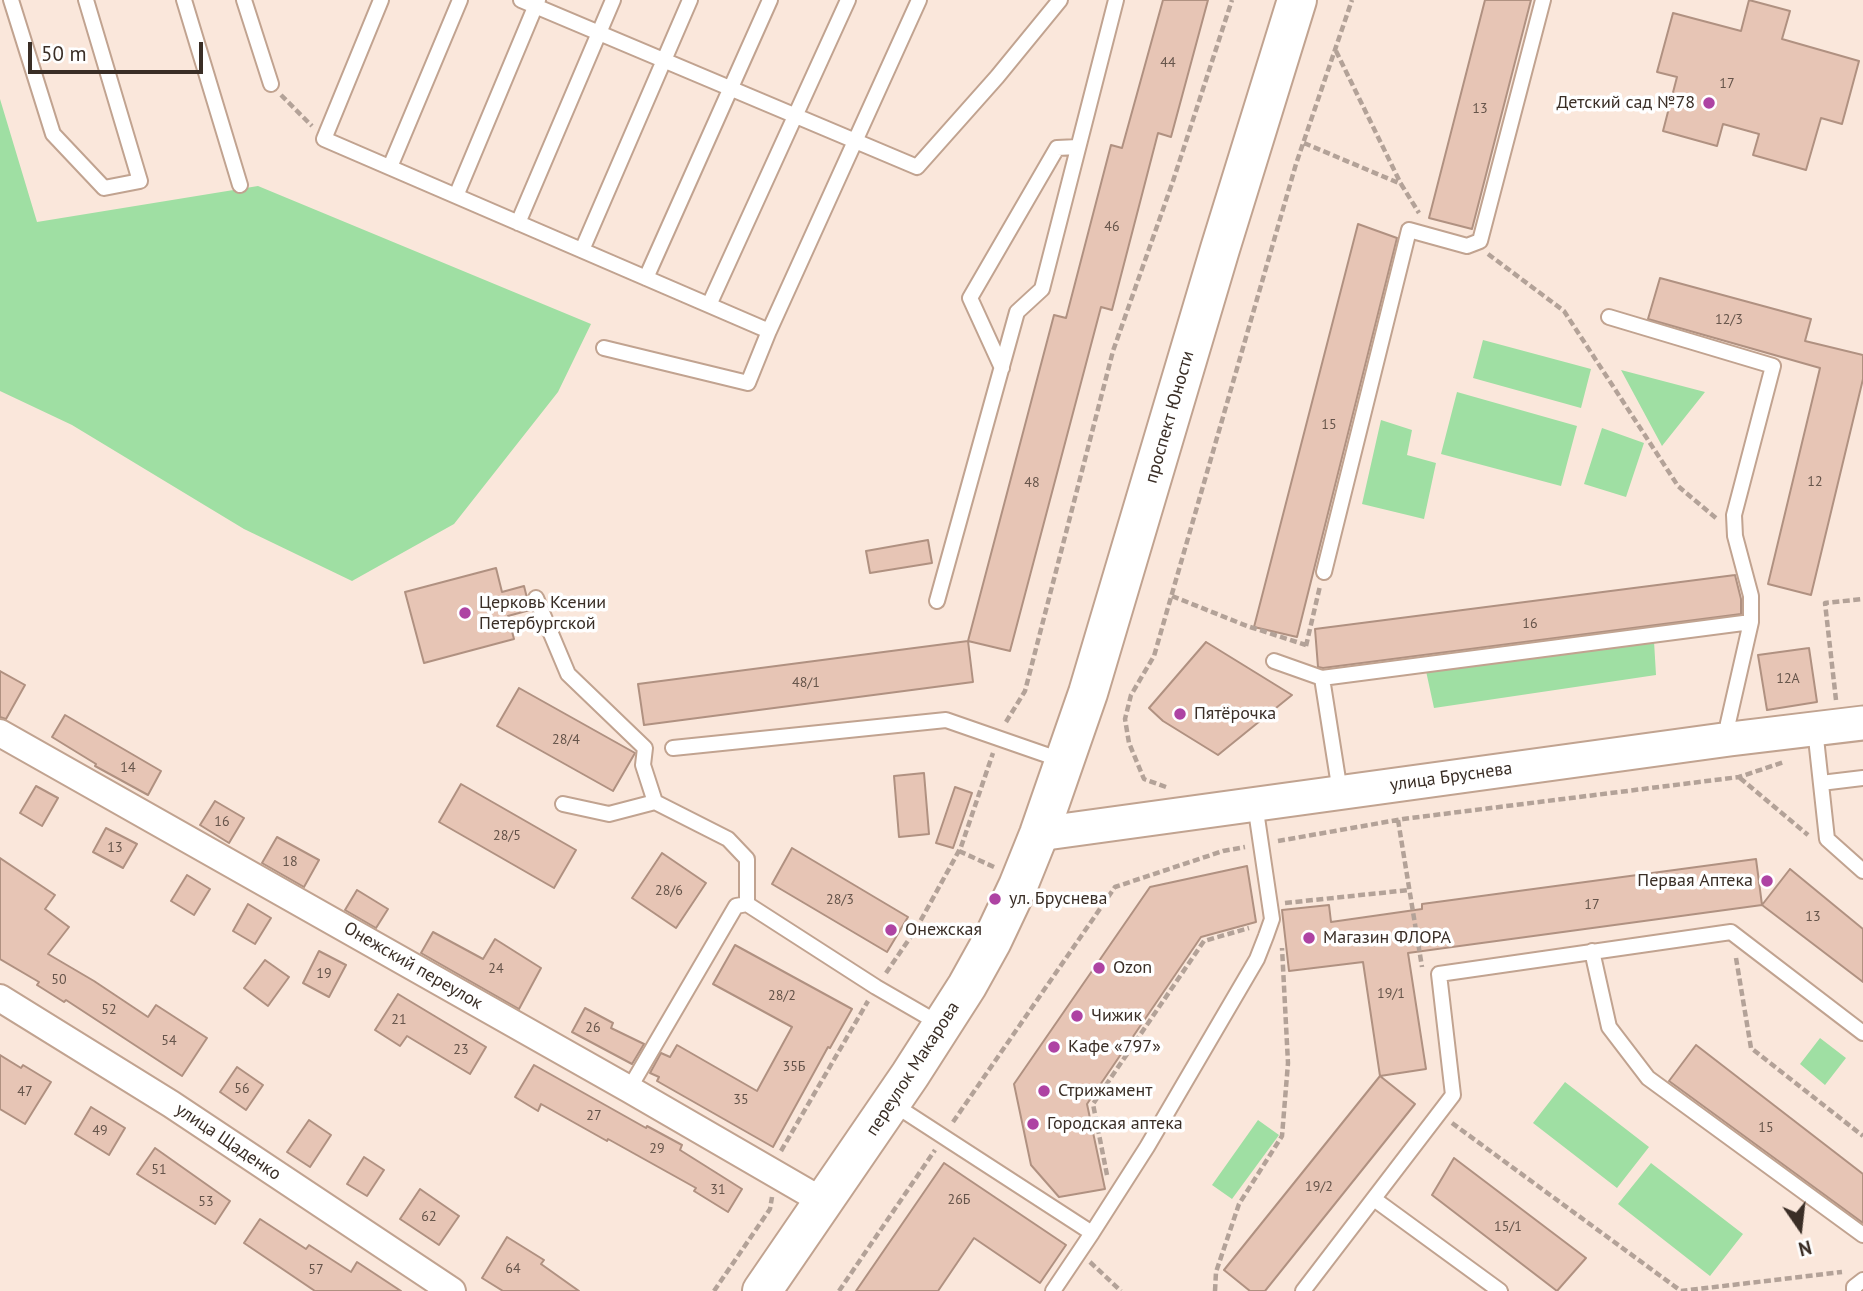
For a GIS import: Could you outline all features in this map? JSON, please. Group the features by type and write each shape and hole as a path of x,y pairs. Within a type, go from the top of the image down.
{"main road":[{"name":"проспект Юности","path":"1039,834 1066,761 1297,0"},
{"name":"переулок Макарова","path":"762,1291 942,1025 992,941 1039,834"}],"street":[{"name":"улица Бруснева","path":"1039,834 1730,739 1838,720"},
{"name":"Онежский переулок","path":"0,733 824,1202"},
{"name":"улица Щаденко","path":"0,998 171,1104 452,1291"}],"lane":[{"path":"11,0 53,134 104,188 139,181 86,0"},
{"path":"184,0 240,185"},
{"path":"244,0 271,85"},
{"path":"381,0 324,139 769,331"},
{"path":"390,167 460,0"},
{"path":"518,223 613,0"},
{"path":"582,250 690,0"},
{"path":"646,278 770,0"},
{"path":"709,305 848,0"},
{"path":"604,348 747,383 919,0"},
{"path":"456,196 532,2 599,33 917,166 997,77 1060,0"},
{"path":"937,601 1017,312 1042,289 1116,0"},
{"path":"1324,572 1409,230 1467,246 1480,241 1543,0"},
{"path":"1002,368 970,298 1057,148 1079,147"},
{"path":"1609,317 1773,366 1734,515 1735,536 1751,596 1751,622 1728,723 1730,739"},
{"path":"536,598 568,674 645,748 643,765 655,803"},
{"path":"1274,661 1322,678 1751,622"},
{"path":"1322,678 1340,792"},
{"path":"673,748 946,720 1066,761"},
{"path":"1838,720 1821,783 1827,839 1863,871"},
{"path":"1821,783 1863,778"},
{"path":"563,804 609,814 655,803 728,839 747,859 747,904"},
{"path":"1053,1291 1115,1198 1257,959 1272,919 1255,804"},
{"path":"629,1089 736,906 747,904 876,987 942,1025"},
{"path":"1303,1291 1453,1095 1439,974 1731,932 1863,1033"},
{"path":"1592,951 1609,1027 1648,1078 1863,1235"},
{"path":"891,1102 1092,1233"},
{"path":"1374,1199 1500,1291"},
{"path":"1854,1291 1854,1287 1863,1280"}],"path":[{"path":"715,1291 770,1209 777,1159 876,987 916,929 961,848 999,736 1025,691 1113,351 1173,181 1232,0"},
{"path":"1172,789 1144,779 1129,743 1125,719 1131,695 1154,656 1304,144 1352,0"},
{"path":"1335,50 1401,184 1425,224"},
{"path":"271,85 324,139"},
{"path":"1304,144 1401,184"},
{"path":"1480,241 1490,257 1564,311 1678,486 1735,536"},
{"path":"1297,670 1324,572"},
{"path":"1172,596 1247,626 1306,645"},
{"path":"1838,720 1825,603 1863,599"},
{"path":"1739,777 1813,840"},
{"path":"1398,820 1422,969"},
{"path":"1247,846 1249,860"},
{"path":"1278,904 1409,890"},
{"path":"1115,1198 1110,1186 1093,1104 1204,941 1261,925"},
{"path":"1731,932 1751,1048 1863,1136"},
{"path":"1215,1291 1216,1272 1239,1204 1282,1136 1289,1063 1281,940"},
{"path":"1450,1122 1681,1291 1845,1272"},
{"path":"1079,1252 1121,1291"}],"green space":[{"path":"0,99 37,222 258,186 591,324 558,392 454,524 352,581 244,529 72,425 0,391"},
{"path":"1483,340 1591,369 1581,408 1473,378"},
{"path":"1621,370 1705,392 1662,446"},
{"path":"1457,392 1577,426 1561,486 1441,454"},
{"path":"1381,420 1412,430 1407,455 1436,463 1424,519 1362,504"},
{"path":"1602,428 1644,443 1626,497 1584,484"},
{"path":"1654,641 1656,675 1434,708 1426,671"},
{"path":"1820,1038 1846,1058 1825,1085 1800,1064"},
{"path":"1565,1082 1649,1147 1617,1188 1533,1123"},
{"path":"1258,1120 1279,1135 1232,1199 1212,1185"},
{"path":"1651,1163 1743,1234 1710,1276 1618,1204"}],"building":[{"path":"1163,0 1208,0 1171,137 1158,133 1112,310 1101,307 1010,651 968,641 1054,315 1066,318 1111,145 1122,148"},
{"path":"1485,0 1531,0 1472,229 1429,218"},
{"path":"1749,0 1790,11 1782,39 1859,61 1842,124 1821,118 1806,170 1753,155 1759,134 1723,124 1717,146 1663,131 1677,77 1657,72 1673,13 1741,31"},
{"path":"1358,224 1397,238 1297,637 1254,627"},
{"path":"1660,278 1811,319 1805,341 1863,355 1863,379 1811,595 1768,584 1820,368 1648,319"},
{"path":"928,540 932,563 870,573 866,551"},
{"name":"Церковь Ксении Петербургской","path":"496,568 502,592 524,586 530,610 508,616 514,639 424,663 405,592"},
{"path":"1735,575 1741,599 1741,614 1318,667 1315,629"},
{"path":"968,641 973,682 644,725 638,684"},
{"path":"1206,642 1292,695 1218,755 1163,721 1149,708"},
{"path":"1809,648 1817,702 1767,710 1758,655"},
{"path":"0,671 25,685 6,719 0,717"},
{"path":"519,688 635,753 613,791 497,726"},
{"path":"65,715 161,771 148,795 95,766 96,764 52,737"},
{"path":"924,773 929,834 899,837 894,776"},
{"path":"461,784 576,850 554,888 439,822"},
{"path":"36,786 58,798 42,826 20,813"},
{"path":"955,787 972,793 953,848 936,843"},
{"path":"215,801 244,818 229,843 200,825"},
{"path":"106,828 137,844 123,868 93,852"},
{"path":"277,837 319,860 304,887 262,863"},
{"path":"792,848 908,917 887,952 772,884"},
{"path":"662,853 706,883 676,928 632,898"},
{"path":"0,858 55,895 45,909 69,927 48,954 148,1017 156,1005 207,1038 182,1076 0,959"},
{"path":"1756,859 1762,905 1408,953 1426,1069 1380,1076 1363,962 1289,971 1282,910 1329,905 1331,922 1422,909 1422,904"},
{"path":"1247,866 1256,922 1201,937 1087,1104 1105,1189 1059,1197 1031,1165 1014,1084 1150,887"},
{"path":"1790,869 1863,929 1863,982 1762,905"},
{"path":"187,875 210,889 194,915 171,901"},
{"path":"357,890 388,909 376,928 345,910"},
{"path":"248,904 271,918 255,944 233,931"},
{"path":"433,932 483,959 495,939 541,968 519,1009 421,953"},
{"path":"735,945 852,1009 773,1147 657,1081 659,1077 650,1073 661,1053 670,1057 677,1045 757,1091 792,1027 713,984"},
{"path":"319,951 346,965 329,997 303,983"},
{"path":"265,960 289,977 268,1006 244,988"},
{"path":"398,994 486,1047 470,1074 407,1036 400,1046 375,1030"},
{"path":"585,1008 613,1023 611,1028 644,1044 632,1064 572,1032"},
{"path":"1696,1045 1863,1174 1863,1223 1669,1081"},
{"path":"0,1055 51,1082 25,1124 0,1109"},
{"path":"534,1065 646,1128 647,1126 682,1145 680,1150 742,1189 728,1212 694,1191 696,1188 608,1139 607,1141 541,1104 538,1111 515,1097"},
{"path":"237,1067 263,1085 246,1110 220,1092"},
{"path":"1380,1076 1415,1104 1265,1291 1250,1291 1224,1270"},
{"path":"91,1107 125,1128 109,1155 75,1134"},
{"path":"309,1120 331,1135 310,1167 287,1152"},
{"path":"155,1148 230,1201 215,1224 137,1174"},
{"path":"364,1157 384,1170 367,1196 347,1184"},
{"path":"1454,1158 1586,1258 1557,1291 1432,1195"},
{"path":"944,1163 1066,1245 1040,1283 974,1238 938,1291 856,1291"},
{"path":"420,1189 459,1216 439,1245 400,1219"},
{"path":"260,1219 306,1249 309,1245 351,1272 357,1262 401,1291 315,1291 244,1243"},
{"path":"507,1237 544,1260 541,1264 579,1291 503,1291 482,1278"}],"place":[{"name":"Детский сад №78","path":"1709,103"},
{"name":"Церковь Ксении Петербургской","path":"465,613"},
{"name":"Пятёрочка","path":"1180,714"},
{"name":"Первая Аптека","path":"1767,881"},
{"name":"ул. Бруснева","path":"995,899"},
{"name":"Онежская","path":"891,930"},
{"name":"Магазин ФЛОРА","path":"1309,938"},
{"name":"Ozon","path":"1099,968"},
{"name":"Чижик","path":"1077,1016"},
{"name":"Кафе «797»","path":"1054,1047"},
{"name":"Стрижамент","path":"1044,1091"},
{"name":"Городская аптека","path":"1033,1124"}]}
